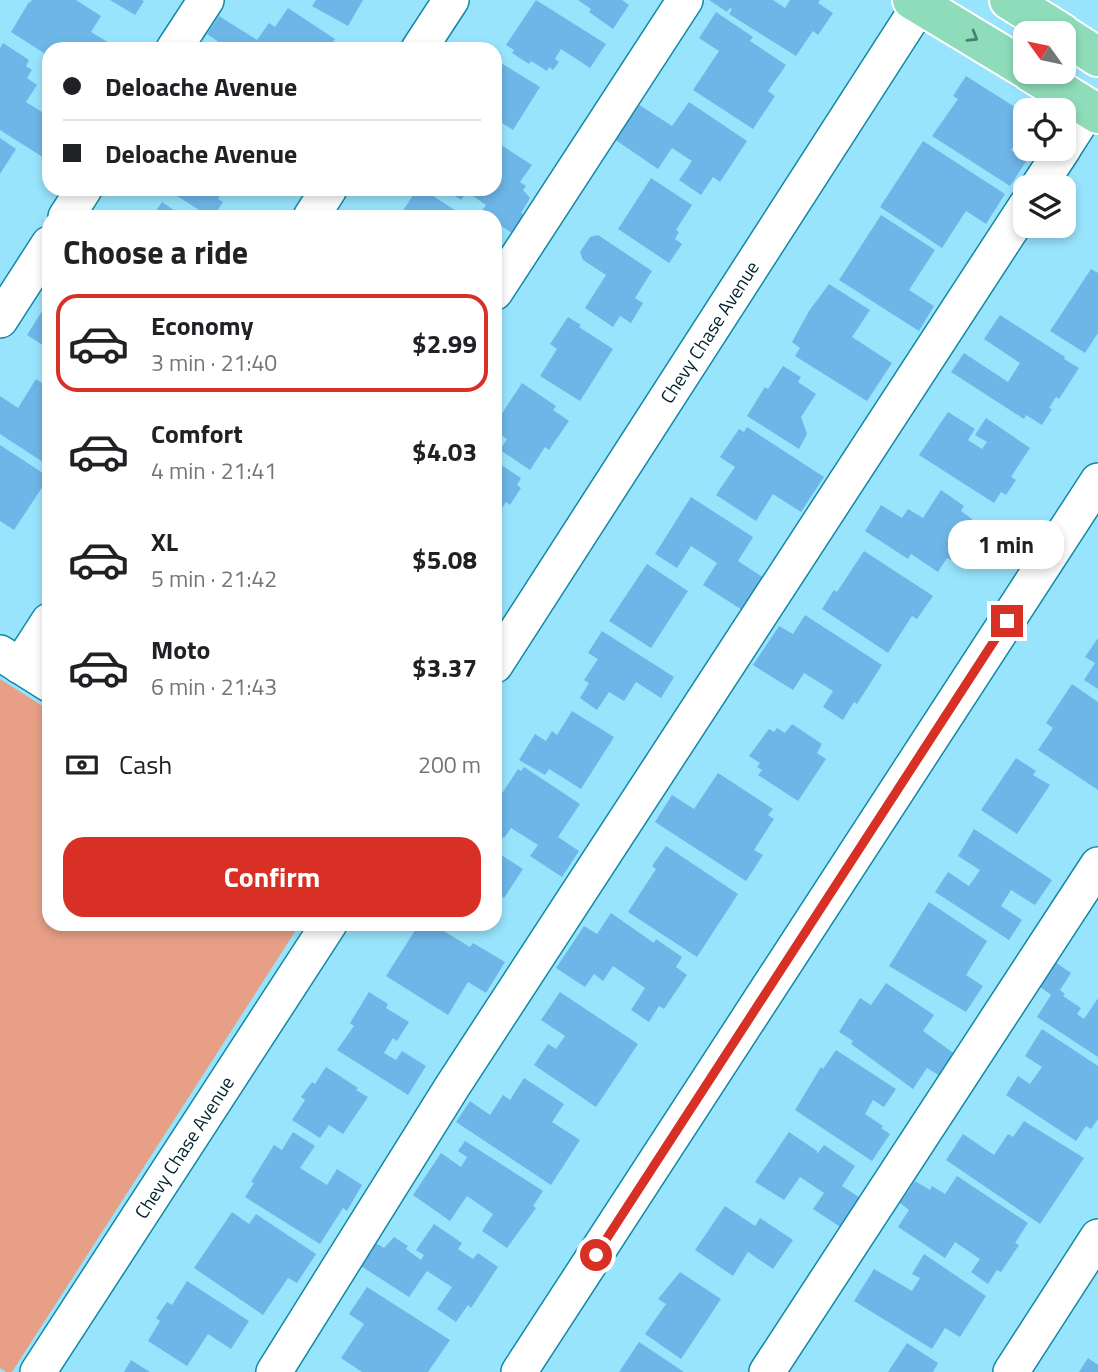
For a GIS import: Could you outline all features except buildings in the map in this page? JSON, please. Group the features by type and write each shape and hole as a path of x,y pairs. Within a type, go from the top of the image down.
{"main road":[{"path":"1009,0 1042,21"},
{"path":"919,2 1013,61"},
{"path":"1076,43 1098,57"},
{"path":"1051,84 1094,111"}],"street":[{"path":"179,42 206,0"},
{"path":"424,42 451,0"},
{"path":"502,281 685,0"},
{"name":"Chevy Chase Avenue","path":"502,654 919,2"},
{"path":"1076,132 1094,111"},
{"path":"274,1372 452,1087 1013,226"},
{"path":"0,320 42,255"},
{"path":"519,1372 1098,481"},
{"path":"42,628 10,659 42,680"},
{"path":"767,1372 1098,865"},
{"name":"Chevy Chase Avenue","path":"38,1372 323,931"},
{"path":"1011,1372 1098,1237"}],"shaded area":[{"path":"0,679 42,706 42,931 296,931 12,1372 0,1368"}],"route":[{"path":"596,1255 1007,621"}]}
